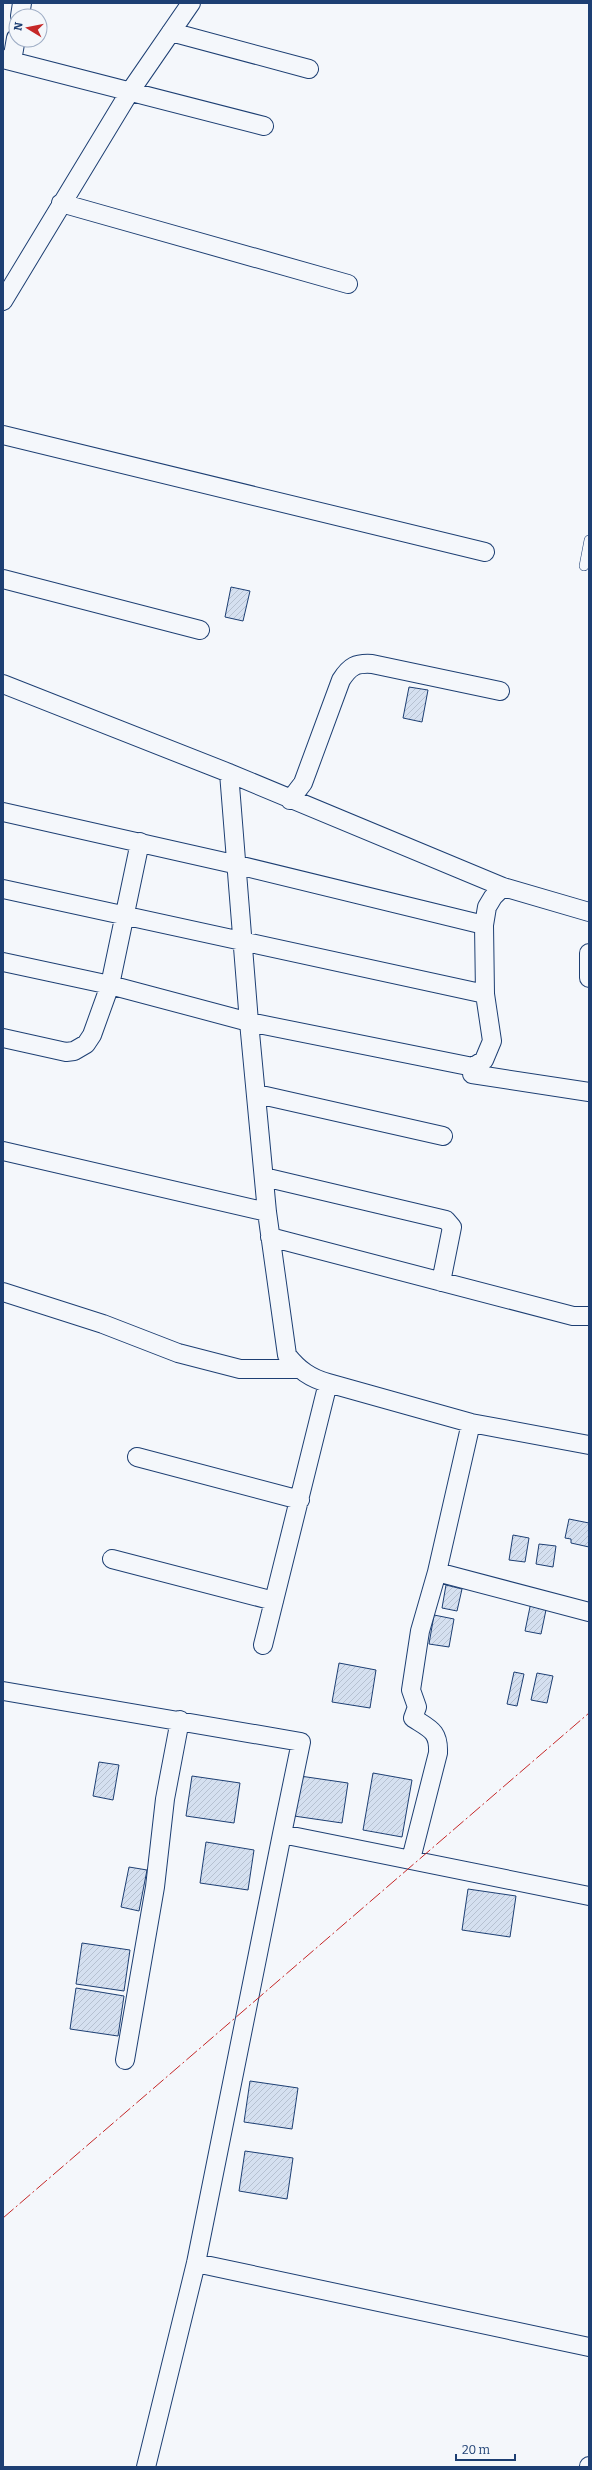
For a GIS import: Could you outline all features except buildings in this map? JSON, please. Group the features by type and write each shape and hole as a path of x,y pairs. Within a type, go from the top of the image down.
{"street":[{"path":"3,301 129,93 191,3"},
{"path":"171,32 309,69"},
{"path":"12,48 7,60 129,93 264,126"},
{"path":"61,203 348,284"},
{"path":"3,435 485,552"},
{"path":"3,579 200,630"},
{"path":"290,800 303,783 341,680 349,668 358,663 372,664 500,691"},
{"path":"3,684 229,773 290,800 503,887 589,912"},
{"path":"229,773 238,865 249,1022 267,1212 287,1355 298,1369 312,1378 328,1383 471,1423 589,1445"},
{"path":"3,812 238,865 484,925"},
{"path":"3,1038 55,1051 74,1051 80,1048 92,1035 110,985 123,917 140,842"},
{"path":"3,962 110,985 249,1022 473,1067 484,1060 489,1052 492,1041 485,994 484,925 487,907 493,897 503,887"},
{"path":"3,889 123,917 485,994"},
{"path":"589,953 589,978"},
{"path":"472,1074 589,1092"},
{"path":"257,1094 443,1136"},
{"path":"3,1151 267,1212"},
{"path":"264,1177 446,1220 452,1227 441,1282"},
{"path":"270,1237 573,1316 589,1316"},
{"path":"3,1292 103,1324 178,1353 240,1369 298,1369"},
{"path":"263,1645 328,1383"},
{"path":"411,1859 438,1753 439,1739 433,1730 413,1718 417,1707 411,1690 420,1631 437,1572 471,1423"},
{"path":"137,1457 300,1500"},
{"path":"112,1560 274,1601"},
{"path":"437,1572 589,1612"},
{"path":"3,1691 180,1720 301,1742 196,2263 146,2467"},
{"path":"125,2060 155,1887 165,1798 180,1720"},
{"path":"282,1834 589,1896"},
{"path":"196,2263 589,2347"}],"lane":[{"path":"584,566 589,540"}],"power":[{"path":"3,2218 589,1713"}]}
